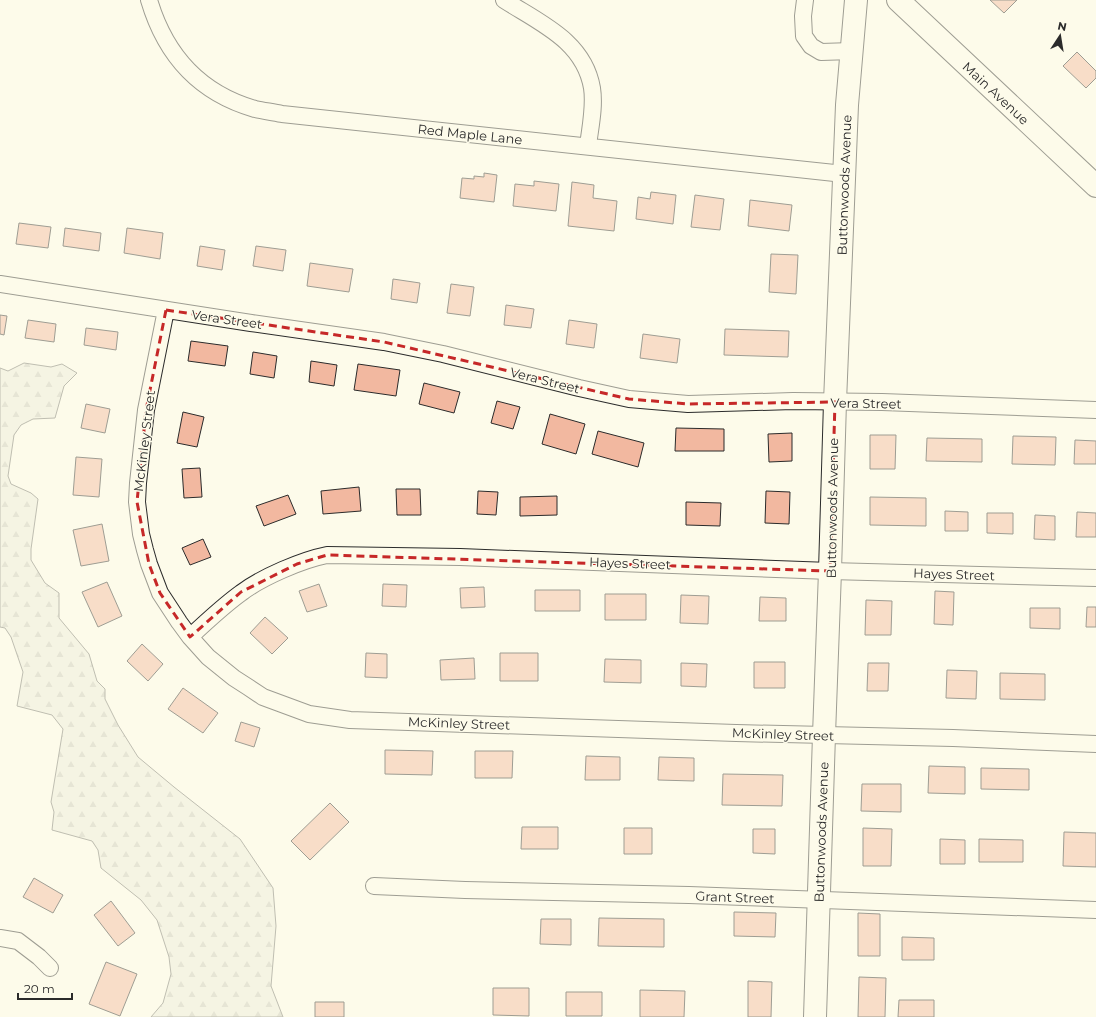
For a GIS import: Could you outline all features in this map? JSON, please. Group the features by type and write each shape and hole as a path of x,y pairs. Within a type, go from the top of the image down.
{"street":[{"name":"Red Maple Lane","path":"149,0 154,18 167,43 188,72 212,90 255,109 844,174"},
{"path":"504,0 569,42 580,58 589,74 592,89 593,110 588,146"},
{"path":"805,0 803,16 804,36 811,46 820,52 852,51"},
{"name":"Buttonwoods Avenue","path":"815,1017 844,174 847,105 856,0"},
{"name":"Main Avenue","path":"898,0 1096,186"},
{"name":"Vera Street","path":"0,284 384,342 443,354 629,399 688,404 736,402 835,402 1096,410"},
{"name":"McKinley Street","path":"166,310 146,410 137,502 141,534 149,564 160,593 190,637 208,657 234,678 263,697 315,715 350,720 953,738 1096,744"},
{"name":"Hayes Street","path":"190,637 241,592 310,558 327,554 460,557 830,571 1096,578"},
{"name":"Grant Street","path":"374,886 1096,910"},
{"path":"0,938 18,941 39,956 50,968"}],"highlighted area":[{"path":"166,310 384,342 629,399 688,404 835,402 830,571 327,555 297,564 241,592 190,637 160,593 149,564 137,502 146,410"}],"green space":[{"path":"24,363 51,367 62,364 77,373 64,386 55,418 33,419 21,425 14,435 8,476 11,484 31,493 38,499 31,549 31,560 45,583 59,593 59,618 89,654 97,681 105,689 105,699 118,725 138,757 240,839 273,888 276,926 271,986 283,1017 151,1017 163,1003 171,974 169,957 157,920 141,900 101,868 98,850 92,841 52,830 54,812 51,802 63,729 52,715 17,706 23,672 11,637 5,628 0,627 0,368 8,371"}],"building":[{"path":"990,0 1017,0 1004,13"},
{"path":"1077,52 1096,71 1096,78 1086,88 1063,66"},
{"path":"484,173 497,175 494,202 460,198 462,178 474,179 474,176 484,177"},
{"path":"534,181 559,184 556,211 513,206 515,184 534,186"},
{"path":"572,182 594,185 593,198 617,201 614,231 568,226"},
{"path":"651,192 676,195 673,224 636,219 638,197 650,199"},
{"path":"695,195 724,199 720,230 691,227"},
{"path":"750,200 792,205 789,231 748,226"},
{"path":"19,223 51,227 48,248 16,244"},
{"path":"65,228 101,233 99,251 63,246"},
{"path":"127,228 163,233 160,259 124,253"},
{"path":"200,246 225,250 222,270 197,266"},
{"path":"256,246 286,250 283,271 253,266"},
{"path":"771,254 798,255 796,294 769,292"},
{"path":"310,263 353,269 349,292 307,286"},
{"path":"393,279 420,283 417,303 391,299"},
{"path":"451,284 474,287 470,316 447,313"},
{"path":"506,305 534,309 531,328 504,325"},
{"path":"0,315 7,316 4,335 0,334"},
{"path":"28,320 56,324 54,342 25,338"},
{"path":"569,320 597,324 594,348 566,344"},
{"path":"86,328 118,332 116,350 84,345"},
{"path":"725,329 789,331 788,357 724,355"},
{"path":"643,334 680,339 677,363 640,358"},
{"path":"191,341 228,346 225,366 188,361"},
{"path":"253,352 277,356 274,378 250,374"},
{"path":"311,361 337,365 334,386 309,382"},
{"path":"358,364 400,370 396,396 354,390"},
{"path":"424,383 460,392 454,413 419,404"},
{"path":"497,401 520,407 513,429 491,423"},
{"path":"86,404 110,409 105,433 81,428"},
{"path":"183,412 204,417 197,447 177,443"},
{"path":"550,414 585,424 576,454 542,444"},
{"path":"676,428 724,429 724,451 675,451"},
{"path":"598,431 644,443 638,467 592,454"},
{"path":"792,433 792,461 769,462 768,434"},
{"path":"870,435 896,435 895,469 870,469"},
{"path":"1013,436 1056,437 1055,465 1012,464"},
{"path":"927,438 982,439 982,462 926,461"},
{"path":"1075,440 1096,441 1096,464 1074,464"},
{"path":"76,457 102,459 99,497 73,495"},
{"path":"200,468 202,497 184,498 182,469"},
{"path":"359,487 361,511 323,514 321,491"},
{"path":"396,489 420,489 421,515 397,515"},
{"path":"478,491 498,492 496,515 477,514"},
{"path":"766,491 790,492 789,524 765,523"},
{"path":"288,495 296,514 264,526 256,506"},
{"path":"557,496 557,515 520,516 520,497"},
{"path":"870,497 926,498 926,526 870,525"},
{"path":"686,502 721,503 720,526 686,525"},
{"path":"945,511 968,512 968,531 945,531"},
{"path":"1077,512 1096,513 1096,537 1076,537"},
{"path":"987,513 1013,513 1013,534 987,533"},
{"path":"1035,515 1055,516 1055,540 1034,539"},
{"path":"102,524 109,561 81,566 73,530"},
{"path":"203,539 211,557 190,565 182,548"},
{"path":"107,582 122,616 98,627 82,592"},
{"path":"319,584 327,606 307,612 299,591"},
{"path":"383,584 407,585 406,607 382,606"},
{"path":"484,587 485,607 461,608 460,588"},
{"path":"535,590 580,590 580,611 535,611"},
{"path":"935,591 954,592 953,625 934,624"},
{"path":"605,594 646,594 646,620 605,620"},
{"path":"681,595 709,596 708,624 680,623"},
{"path":"760,597 786,598 786,621 759,621"},
{"path":"866,600 892,601 891,635 865,635"},
{"path":"1087,607 1096,607 1096,627 1086,627"},
{"path":"1030,608 1060,608 1060,629 1030,628"},
{"path":"265,617 288,638 272,654 250,633"},
{"path":"142,644 163,664 148,681 127,661"},
{"path":"366,653 387,654 387,678 365,677"},
{"path":"500,653 538,653 538,681 500,681"},
{"path":"474,658 475,679 441,680 440,660"},
{"path":"605,659 641,660 641,683 604,682"},
{"path":"754,662 785,662 785,688 754,688"},
{"path":"681,663 707,664 706,687 681,686"},
{"path":"868,663 889,663 888,691 867,691"},
{"path":"947,670 977,671 976,699 946,698"},
{"path":"1000,673 1045,674 1045,700 1000,699"},
{"path":"183,688 218,713 203,733 168,709"},
{"path":"241,722 260,728 254,747 235,741"},
{"path":"385,750 433,751 432,775 385,774"},
{"path":"475,751 513,751 512,778 475,778"},
{"path":"586,756 620,757 620,780 585,780"},
{"path":"659,757 694,758 694,781 658,780"},
{"path":"929,766 965,767 965,794 928,793"},
{"path":"981,768 1029,769 1029,790 981,789"},
{"path":"723,774 783,775 782,806 722,805"},
{"path":"862,784 901,784 901,812 861,811"},
{"path":"330,803 349,822 310,860 291,841"},
{"path":"522,827 558,827 558,849 521,849"},
{"path":"624,828 652,828 652,854 624,854"},
{"path":"863,828 892,829 891,866 863,866"},
{"path":"753,829 775,829 775,854 753,853"},
{"path":"1064,832 1096,833 1096,867 1063,866"},
{"path":"940,839 965,840 965,864 940,864"},
{"path":"979,839 1023,840 1023,862 979,862"},
{"path":"34,878 63,895 53,913 23,897"},
{"path":"111,901 135,933 118,946 94,915"},
{"path":"734,912 776,913 775,937 734,936"},
{"path":"858,913 880,914 880,956 858,956"},
{"path":"599,918 664,919 664,947 598,946"},
{"path":"541,919 571,919 571,945 540,944"},
{"path":"902,937 934,938 934,960 902,960"},
{"path":"106,962 137,974 120,1016 89,1004"},
{"path":"859,977 886,978 885,1017 858,1017"},
{"path":"748,981 772,982 771,1017 748,1017"},
{"path":"493,988 529,988 529,1016 493,1015"},
{"path":"640,990 685,991 684,1017 640,1017"},
{"path":"566,992 602,992 602,1016 566,1016"},
{"path":"899,1000 934,1000 934,1017 898,1017"},
{"path":"315,1002 344,1002 344,1017 315,1017"}]}
